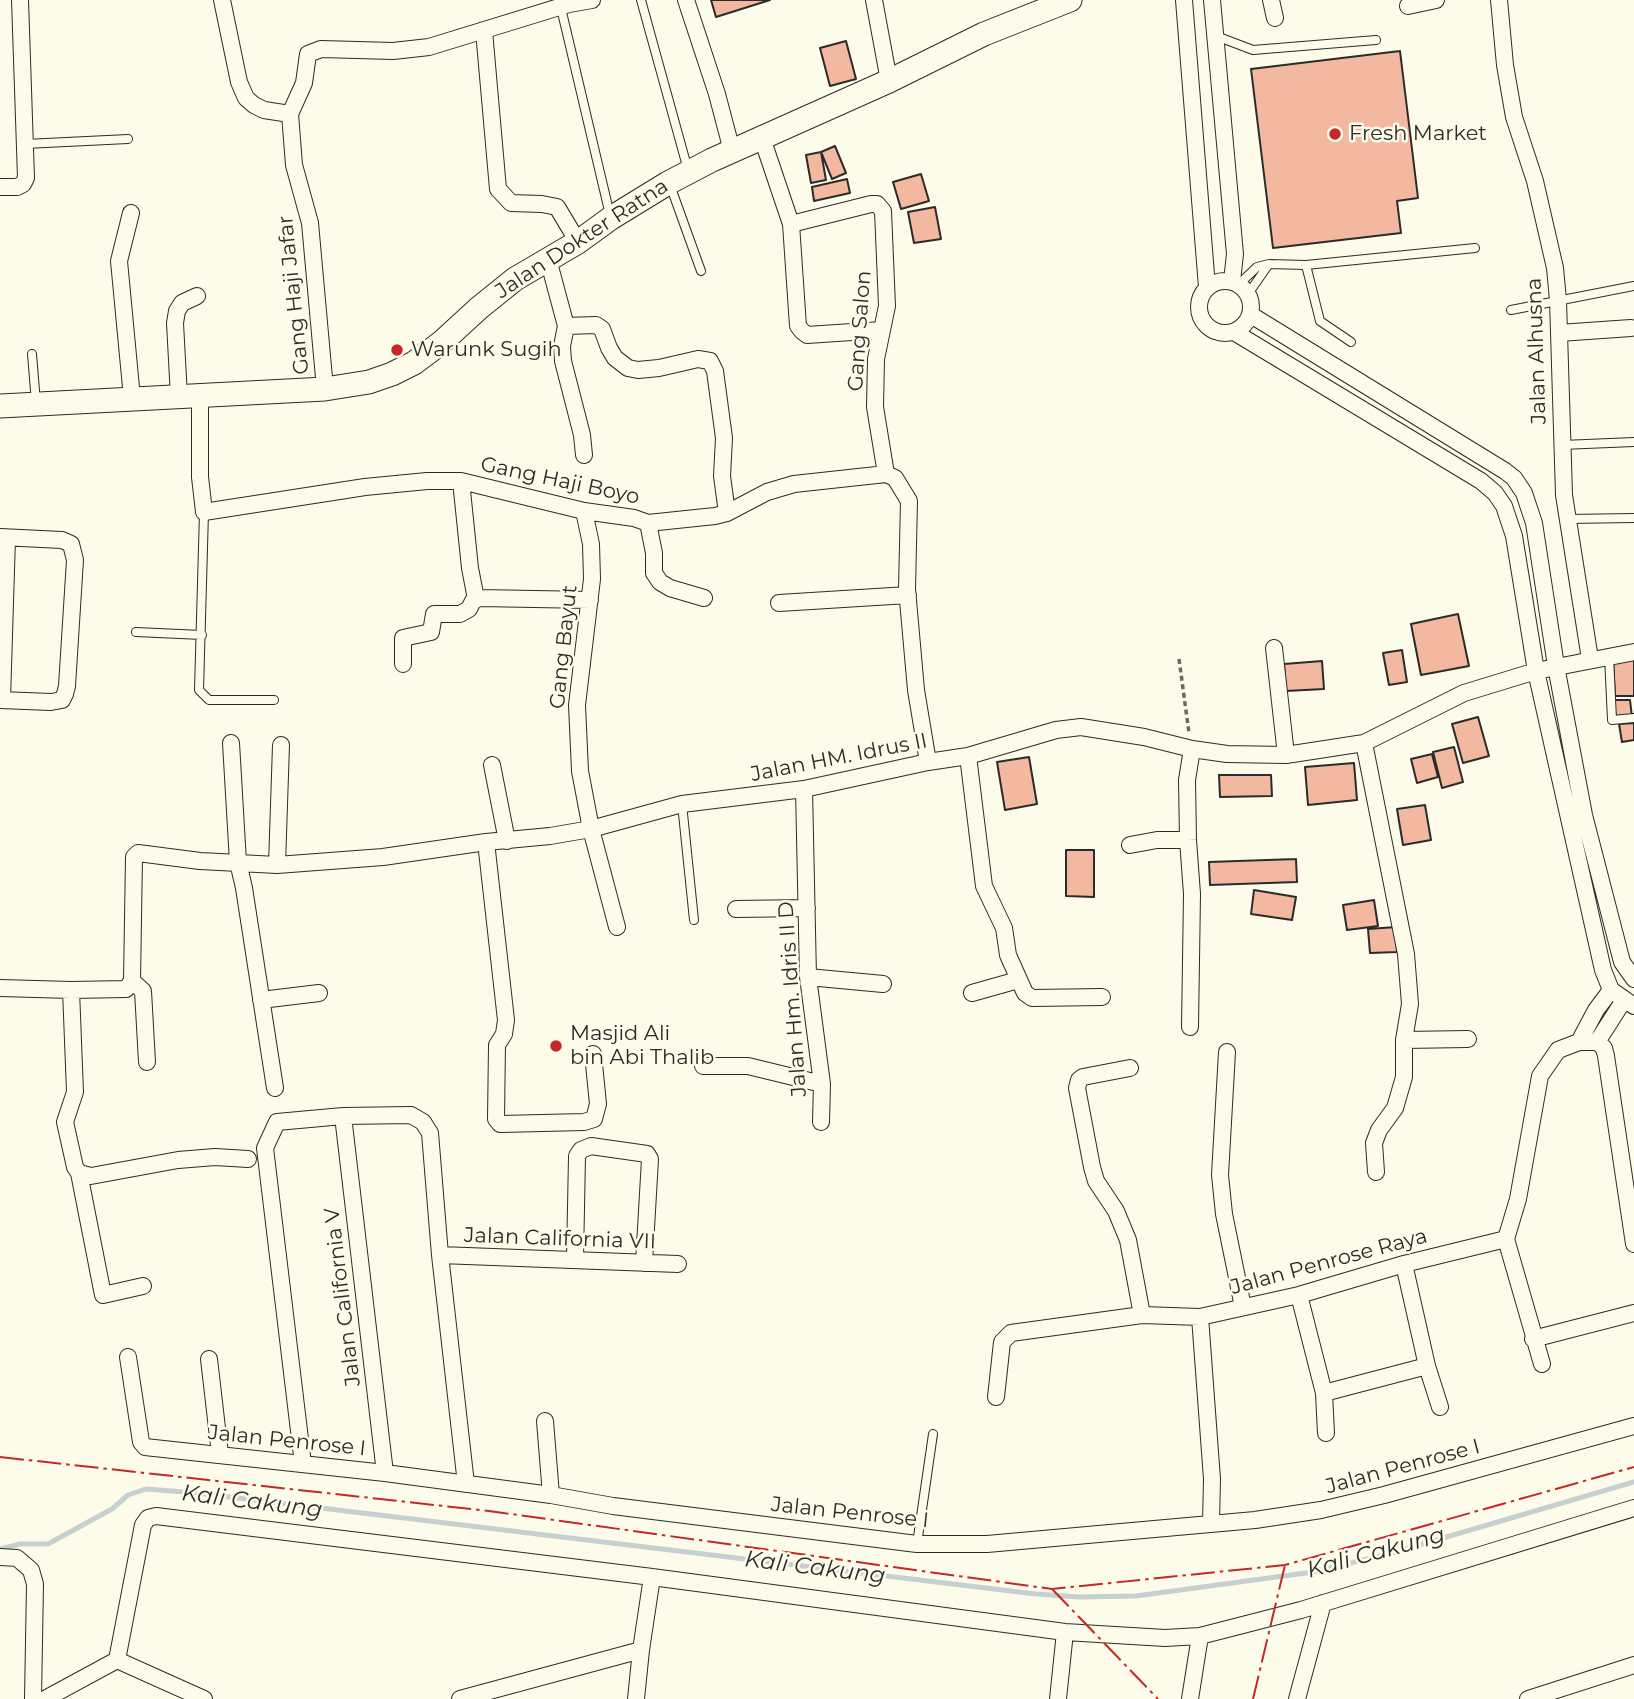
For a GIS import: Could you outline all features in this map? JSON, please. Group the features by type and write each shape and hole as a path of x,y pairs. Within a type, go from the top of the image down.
{"street":[{"path":"0,187 17,187 23,184 26,178 20,0 10,0"},
{"path":"222,0 239,82 246,98 264,110 290,114 304,82 309,54 314,51 327,48 407,50 429,47 566,4 592,0"},
{"path":"686,0 717,94 732,151"},
{"path":"874,0 889,81"},
{"path":"1184,0 1207,288"},
{"path":"1212,0 1235,254 1240,286 1251,304 1251,315 1247,322 1234,332 1218,333 1200,317 1199,301 1207,288 1219,281 1240,286"},
{"path":"1271,0 1275,18"},
{"path":"1408,6 1436,0"},
{"name":"Jalan Alhusna","path":"1499,0 1505,65 1514,117 1535,181 1555,268 1567,519 1590,659"},
{"name":"Jalan Dokter Ratna","path":"0,406 325,389 369,382 392,374 414,363 442,342 514,279 678,178 984,34 1067,1"},
{"path":"484,31 498,189 511,203 557,207 578,242"},
{"name":"Gang Haji Jafar","path":"290,114 294,165 310,223 325,389"},
{"path":"762,138 791,224 798,326 807,335 882,330"},
{"name":"Gang Salon","path":"791,224 877,204 883,211 887,306 876,359 876,407 886,474"},
{"path":"131,213 120,261 132,398"},
{"path":"548,260 566,326 562,346 563,361 582,435 584,455"},
{"path":"197,296 182,303 175,323 189,396 204,512"},
{"path":"1251,315 1514,478 1524,493 1534,523 1556,666 1584,815 1622,962 1634,979"},
{"path":"566,326 596,325 602,329 615,358 628,368 659,368 698,359 710,361 715,371 724,438 722,476 727,513"},
{"path":"1559,333 1631,328"},
{"path":"1234,332 1481,481 1504,506 1514,536 1536,671 1602,970 1611,990 1629,1003 1597,1042"},
{"path":"886,474 895,478 909,501 908,595 916,690 928,762"},
{"name":"Gang Haji Boyo","path":"204,512 365,487 427,481 461,481 584,511 634,518 648,523 727,513 779,487 886,474"},
{"path":"403,664 404,638 431,632 434,614 460,614 469,609 476,599 461,481"},
{"name":"Gang Bayut","path":"584,511 592,561 577,705 580,771 591,830 617,927"},
{"path":"648,523 654,553 654,573 660,582 670,588 704,598"},
{"path":"3,538 62,540 71,544 75,560 67,686 62,699 51,702 1,700 3,538"},
{"path":"779,603 908,595"},
{"path":"476,599 590,600"},
{"path":"1274,648 1286,755"},
{"path":"1590,659 1634,652"},
{"name":"Jalan HM. Idrus II","path":"132,981 134,856 138,853 200,861 277,865 383,857 591,830 682,804 804,789 968,756 1056,730 1081,727 1227,754 1286,755 1364,743 1464,693 1536,671 1590,659"},
{"path":"231,743 238,862 275,1088"},
{"path":"1364,743 1406,954 1410,1004 1404,1040 1404,1077 1395,1108 1374,1143 1376,1172"},
{"path":"277,865 281,745"},
{"path":"1190,1027 1192,894 1187,780 1192,749"},
{"path":"968,756 984,886 1004,928 1008,954 1025,993 1032,998 1102,997"},
{"path":"492,765 507,841"},
{"name":"Jalan Hm. Idris II D","path":"804,789 808,977 822,1084 821,1122"},
{"path":"1130,845 1157,840 1188,840"},
{"path":"486,842 506,1020 504,1034 497,1045 496,1119 500,1124 584,1122 594,1119 598,1104 593,1054"},
{"path":"736,909 807,908"},
{"path":"808,977 883,984"},
{"path":"972,993 1018,980"},
{"path":"0,988 126,989 132,981 143,991 147,1062"},
{"path":"71,990 75,1092 65,1122 75,1167 79,1173 103,1295 143,1286"},
{"path":"1578,1042 1611,990"},
{"path":"261,1000 319,993"},
{"path":"1404,1040 1468,1039"},
{"path":"1542,1364 1506,1239 1518,1199 1540,1076 1558,1050 1578,1042 1597,1042 1604,1048 1634,1244"},
{"path":"1227,1052 1220,1175 1224,1214 1242,1307"},
{"path":"704,1066 748,1066 822,1084"},
{"path":"1130,1068 1083,1077 1077,1087 1092,1167 1096,1181 1116,1212 1128,1240 1142,1315"},
{"path":"303,1464 265,1148 277,1122 343,1116 411,1115 423,1122 430,1133 440,1255 466,1484"},
{"name":"Jalan California V","path":"343,1116 386,1473"},
{"path":"575,1259 577,1156 591,1146 647,1154 650,1158 645,1263"},
{"path":"79,1173 90,1176 178,1160 215,1157 248,1159"},
{"name":"Jalan Penrose Raya","path":"996,1397 1002,1342 1011,1333 1142,1315 1200,1317 1299,1295 1404,1264 1506,1239"},
{"name":"Jalan California VII","path":"440,1255 678,1264"},
{"path":"1404,1264 1427,1366 1440,1407"},
{"path":"1299,1295 1324,1393 1326,1433"},
{"path":"1533,1339 1634,1312"},
{"path":"1200,1317 1212,1479 1211,1523"},
{"name":"Jalan Penrose I","path":"128,1357 141,1443 145,1447 386,1473 613,1506 917,1544 988,1544 1255,1520 1321,1510 1634,1426"},
{"path":"209,1359 220,1454"},
{"path":"1324,1393 1427,1366"},
{"path":"545,1421 551,1495"},
{"path":"117,1660 143,1525 148,1518 156,1516 653,1577 1065,1632 1151,1638 1200,1636 1324,1603 1634,1508"},
{"path":"0,1557 17,1558 31,1570 35,1584 33,1699"},
{"path":"636,1699 640,1650 653,1577"},
{"path":"1297,1699 1324,1603"},
{"path":"1058,1699 1065,1632"},
{"path":"1190,1699 1200,1636"},
{"path":"460,1699 640,1650"},
{"path":"45,1699 117,1660"},
{"path":"117,1660 204,1699"},
{"path":"1528,1699 1634,1665"}],"lane":[{"path":"641,0 678,178 701,271"},
{"path":"566,4 611,218"},
{"path":"1216,36 1252,50 1376,40"},
{"path":"24,144 128,139"},
{"path":"1240,286 1257,267 1269,264 1306,265 1475,248"},
{"path":"1240,286 1269,264"},
{"path":"1306,265 1320,321 1351,342"},
{"path":"1511,310 1634,286"},
{"path":"32,354 37,405"},
{"path":"1562,445 1634,442"},
{"path":"204,512 199,690 203,697 209,700 274,699"},
{"path":"1567,519 1634,518"},
{"path":"136,632 202,635"},
{"path":"1609,656 1612,720 1634,718"},
{"path":"682,804 694,920"},
{"path":"917,1544 933,1434"}],"path":[{"path":"1179,659 1192,749"}],"building":[{"path":"711,0 770,0 716,17"},
{"path":"846,41 856,79 830,86 820,48"},
{"name":"Fresh Market","path":"1400,51 1418,198 1397,201 1401,233 1273,248 1251,69"},
{"path":"835,146 846,173 832,179 821,152"},
{"path":"821,152 826,180 811,183 806,155"},
{"path":"921,174 929,201 901,209 893,182"},
{"path":"847,179 850,193 814,201 812,187"},
{"path":"935,207 941,239 914,243 908,212"},
{"path":"1458,614 1469,666 1421,675 1411,624"},
{"path":"1402,650 1407,682 1389,685 1383,653"},
{"path":"1634,659 1634,696 1615,696 1613,660"},
{"path":"1322,661 1324,689 1286,691 1284,664"},
{"path":"1612,700 1630,700 1632,717 1613,718"},
{"path":"1478,717 1489,756 1463,763 1452,724"},
{"path":"1634,723 1634,740 1622,742 1619,724"},
{"path":"1454,747 1463,782 1442,788 1433,752"},
{"path":"1432,754 1438,777 1417,783 1411,759"},
{"path":"1029,757 1037,804 1005,810 997,762"},
{"path":"1354,763 1357,800 1308,805 1305,767"},
{"path":"1219,775 1271,775 1272,796 1220,797"},
{"path":"1425,805 1431,840 1403,845 1397,809"},
{"path":"1066,850 1094,850 1094,897 1066,896"},
{"path":"1296,859 1297,882 1210,885 1209,862"},
{"path":"1254,890 1296,897 1292,920 1251,914"},
{"path":"1374,900 1378,926 1347,930 1343,905"},
{"path":"1396,927 1397,952 1370,953 1368,929"}],"waterway":[{"name":"Kali Cakung","path":"0,1549 20,1544 48,1544 112,1509 128,1495 146,1489 1036,1594 1079,1597 1136,1596 1313,1572 1392,1553 1634,1482"}],"power":[{"path":"0,1457 489,1511 1052,1589 1285,1565 1634,1467"},
{"path":"1253,1699 1285,1565"},
{"path":"1052,1589 1158,1699"}],"place":[{"name":"Fresh Market","path":"1335,134"},
{"name":"Warunk Sugih","path":"397,350"},
{"name":"Masjid Ali bin Abi Thalib","path":"556,1046"}]}
